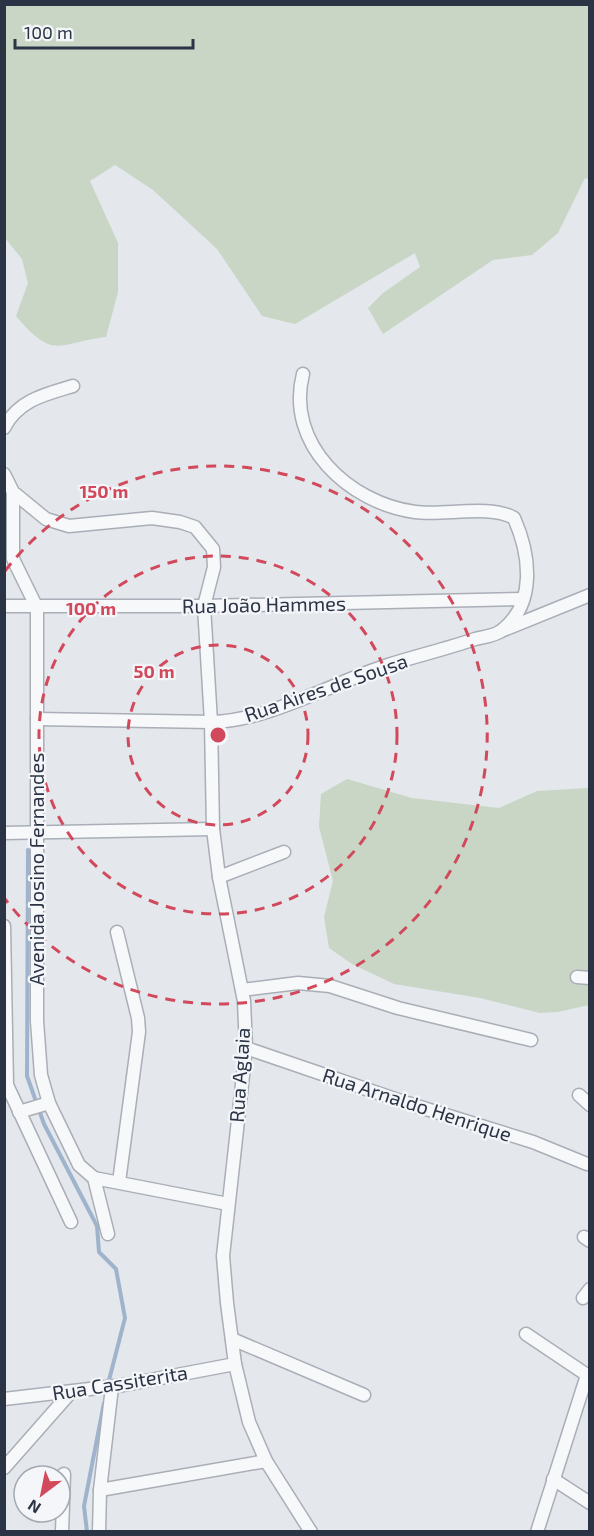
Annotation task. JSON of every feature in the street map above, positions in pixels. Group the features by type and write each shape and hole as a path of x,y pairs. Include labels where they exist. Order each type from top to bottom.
{"street":[{"path":"303,374 299,404 314,450 323,464 351,487 370,498 415,512 497,512 514,518 527,555 528,573 524,599 500,632"},
{"path":"4,428 19,409 32,399 73,386"},
{"path":"4,474 13,492"},
{"name":"Rua Aglaia","path":"13,492 46,519 69,526 152,518 195,527 213,549 214,567 204,606 211,722 213,829 219,877 242,990 246,1048 223,1256 235,1364 249,1422 266,1461 311,1532"},
{"name":"Avenida Josino Fernandes","path":"13,492 13,559 37,608 37,1021 42,1106 80,1165 94,1178 108,1234"},
{"name":"Rua Aires de Sousa","path":"37,719 225,722 257,713 387,665 500,632 590,595"},
{"name":"Rua João Hammes","path":"4,606 37,608 204,606 524,599"},
{"path":"4,833 37,835 213,829"},
{"path":"219,877 284,852"},
{"name":"Avenida Josino Fernandes","path":"4,926 6,1085 71,1221"},
{"path":"117,932 138,1018 139,1032 119,1182"},
{"path":"242,990 298,983 330,986 398,1008 531,1040"},
{"name":"Rua Arnaldo Henrique","path":"246,1048 408,1103 533,1142 587,1164"},
{"path":"579,1095 590,1105"},
{"path":"19,1112 42,1106"},
{"path":"94,1178 228,1204"},
{"path":"526,1334 588,1376 537,1532"},
{"path":"232,1339 364,1395"},
{"name":"Rua Cassiterita","path":"4,1398 108,1387 235,1364"},
{"path":"99,1532 108,1387"},
{"path":"4,1468 71,1392"},
{"path":"100,1490 266,1461"},
{"path":"553,1479 590,1503"}],"green space":[{"path":"4,5 589,5 589,179 585,178 558,233 532,255 493,260 383,334 368,308 383,293 420,267 415,253 295,324 262,316 217,249 153,190 115,165 90,181 118,243 118,292 106,337 66,345 48,344 39,339 16,316 28,283 22,259 5,238"},
{"path":"347,779 412,798 499,808 537,791 589,788 589,1005 558,1012 540,1013 480,998 394,984 352,964 329,948 324,917 333,881 319,827 321,794"}],"waterway":[{"path":"28,850 27,1076 44,1124 97,1226 99,1252 116,1269 125,1318 108,1384"},
{"path":"87,1532 84,1506 104,1403"}]}
